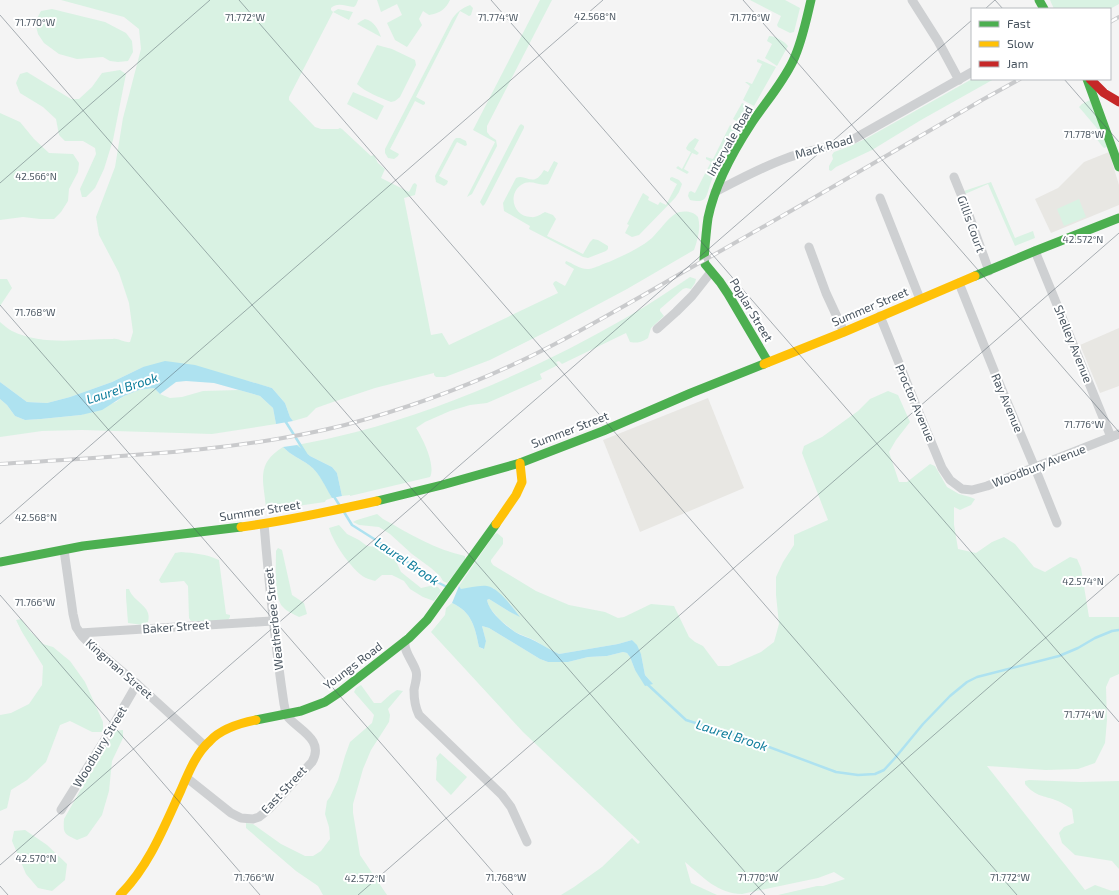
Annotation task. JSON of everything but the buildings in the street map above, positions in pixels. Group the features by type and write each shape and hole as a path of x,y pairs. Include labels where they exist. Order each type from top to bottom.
{"main road":[{"name":"Intervale Road","path":"711,272 705,263 704,254 708,216 715,192 745,134 783,81 794,60 811,0"},
{"path":"1087,80 1119,167"},
{"path":"1091,80 1108,95 1119,102"},
{"name":"Summer Street","path":"0,562 83,546 264,524 325,513 442,486 520,463 603,431 844,332 1035,251 1119,218"},
{"name":"Poplar Street","path":"711,272 722,284 768,362"},
{"name":"Youngs Road","path":"120,895 135,879 149,856 193,764 205,746 218,734 231,727 251,721 286,715 309,708 332,697 406,641 427,620 508,507 522,482 520,463"}],"street":[{"path":"912,0 938,41 959,80"},
{"name":"Mack Road","path":"715,192 788,157 842,144 852,140 971,73"},
{"name":"Gillis Court","path":"954,177 989,271"},
{"path":"880,198 920,299"},
{"path":"809,247 826,293 844,332"},
{"name":"Shelley Avenue","path":"1035,251 1115,436"},
{"path":"657,329 692,296 711,272"},
{"name":"Ray Avenue","path":"959,283 1056,523"},
{"name":"Proctor Avenue","path":"880,316 942,468 950,480 958,486"},
{"name":"Woodbury Avenue","path":"958,486 962,489 972,490 987,486 1115,436"},
{"name":"Weatherbee Street","path":"264,524 277,657 286,715"},
{"name":"Kingman Street","path":"64,550 76,627 85,640 137,684 205,746"},
{"name":"Baker Street","path":"80,633 273,620"},
{"path":"406,641 405,647 417,675 414,689"},
{"path":"397,647 409,669 419,715 502,794 511,807 527,842"},
{"name":"Woodbury Street","path":"62,810 137,684"},
{"name":"East Street","path":"187,778 236,816 250,819 262,815 312,762 314,758 315,749 312,739 286,715"}],"shaded area":[{"path":"1109,152 1119,185 1119,205 1051,233 1035,199 1058,188 1084,162"},
{"path":"1119,328 1119,386 1100,393 1080,345"},
{"path":"708,398 744,488 640,532 603,440"}],"green space":[{"path":"61,0 358,0 354,7 336,5 331,8 333,12 289,97 289,100 315,127 321,129 340,128 371,156 374,155 378,163 385,169 381,178 409,192 413,184 415,183 417,185 415,195 404,198 431,335 442,333 449,345 558,293 553,284 554,282 556,281 565,286 574,269 565,263 566,261 586,269 594,268 609,262 631,252 647,242 669,218 675,214 690,212 698,217 699,234 694,250 627,289 490,360 445,377 436,377 434,373 375,388 316,408 307,417 293,421 285,403 272,388 248,381 143,367 112,382 70,397 47,403 27,402 0,382 0,322 10,330 24,336 36,339 62,341 115,339 130,342 133,332 129,303 119,273 99,235 96,217 115,167 123,118 141,49 139,29 124,17"},
{"path":"377,0 450,0 444,9 436,13 429,15 423,11 419,19 422,25 407,47 395,40 387,23 402,15 397,4 381,12"},
{"path":"540,0 552,0 487,126 487,132 496,140 497,146 472,194 467,197 495,142 473,130"},
{"path":"750,0 785,0 800,8 794,32 790,33 778,27 777,25 781,16"},
{"path":"1050,0 1119,0 1119,4 1111,8 1054,8"},
{"path":"470,5 473,8 471,15 469,16 460,11 416,97 425,102 425,104 423,105 415,101 390,149 399,154 398,156 394,159 388,158 385,153 385,149 452,19 460,10"},
{"path":"52,9 105,22 126,33 132,41 133,52 128,61 110,61 103,57 77,59 59,54 44,43 38,34 35,22 41,11"},
{"path":"338,9 353,12 349,20 333,12"},
{"path":"365,19 373,23 381,37 357,24"},
{"path":"769,36 779,39 788,46 777,66 765,58 772,44 767,41"},
{"path":"377,45 392,49 415,60 416,65 400,97 395,101 391,102 365,90 357,84"},
{"path":"758,59 776,67 754,106 743,100 750,86 745,82 752,84 762,64 757,62"},
{"path":"120,70 126,74 113,140 104,169 95,188 86,197 82,197 80,189 96,154 95,148 83,141 65,141 59,135 56,119 43,107 20,93 16,83 20,74 27,72 71,99 79,99 92,87 102,73"},
{"path":"971,80 992,80 921,120 872,150 836,167 831,171 829,170 834,152 867,138"},
{"path":"353,92 384,106 377,120 347,104"},
{"path":"1090,100 1107,147 1104,148 1096,138 1101,133 1079,107"},
{"path":"742,103 752,108 711,180 707,195 700,201 690,200 688,196 689,192 691,191 695,193 711,162 706,159 706,157 713,159 730,125 737,128 740,123 733,119"},
{"path":"0,113 20,122 34,139 49,153 73,154 79,163 78,172 69,189 68,201 61,212 54,219 23,217 0,220"},
{"path":"521,124 524,128 483,206 480,202"},
{"path":"456,138 466,141 467,145 465,146 457,142 439,176 448,181 444,186 436,182 435,176"},
{"path":"695,138 699,140 694,149 699,153 697,155 692,153 684,169 689,172 687,174 676,168 678,166 682,169 691,152 686,148"},
{"path":"554,161 558,163 548,184 545,185 528,182 521,185 514,194 514,205 520,213 525,216 533,217 545,212 553,215 556,219 547,236 583,254 593,239 598,240 608,246 606,251 588,258 583,257 529,229 530,226 504,211 503,203 516,178 523,177 533,180 536,179 544,170 548,172"},
{"path":"672,177 679,180 682,184 675,198 639,235 632,237 625,233 629,225 627,224 643,193 649,197 648,200 658,205 660,202 666,205 677,184 670,180"},
{"path":"991,182 1015,238 1033,231 1035,238 1015,246 988,184 965,194 964,191"},
{"path":"1079,199 1086,217 1064,226 1057,209"},
{"path":"690,277 696,279 691,289 683,289 660,309 664,316 651,328 648,338 645,340 630,342 626,333 562,364 559,361 556,362 558,365 540,374 542,379 487,403 470,405 450,411 425,422 416,428 425,445 430,459 430,477 350,496 342,496 337,473 332,467 310,456 297,445 349,434 392,422 496,383 530,368 597,334 652,302"},
{"path":"0,279 7,279 12,288 0,306"},
{"path":"154,388 160,394 170,398 182,397 203,391 239,390 260,396 273,408 276,424 212,434 82,430 42,431 0,437 0,399 7,405 15,416 25,420 41,419 81,415 116,402 124,396 139,390"},
{"path":"888,391 898,395 910,422 889,452 899,482 907,482 930,464 935,466 947,487 959,494 975,499 971,505 960,510 954,507 954,525 958,549 976,553 992,542 1004,537 1015,544 1034,567 1045,572 1070,557 1077,559 1081,568 1089,617 1119,617 1119,674 1110,678 1106,687 1107,720 1105,743 1095,763 1078,769 1046,770 987,766 1085,890 1095,885 1112,891 1119,890 1119,895 778,895 823,886 845,879 834,872 818,878 742,894 733,893 718,888 685,862 691,883 717,895 561,895 602,867 632,838 638,844 640,842 523,732 431,632 445,615 446,608 452,603 464,611 472,621 479,647 483,649 486,641 482,626 489,628 540,659 548,662 568,662 588,657 607,656 623,652 627,653 630,657 635,670 652,683 645,675 641,654 632,640 618,644 559,654 534,640 515,632 499,619 489,607 487,600 489,599 519,616 510,604 493,588 461,589 459,586 494,535 497,533 503,538 503,544 491,560 493,565 536,591 569,605 605,612 618,618 624,617 651,604 674,606 689,637 703,646 718,666 729,666 761,652 774,642 779,624 776,577 783,562 794,545 794,535 828,520 802,453 804,446 822,437 858,411 870,399"},
{"path":"283,447 289,453 313,468 332,498 326,500 325,502 269,510 266,508 263,474 268,460 274,453"},
{"path":"377,514 383,519 422,540 465,556 465,560 447,583 443,581 431,568 412,554 390,534 379,527 359,525 353,522"},
{"path":"339,525 347,534 367,546 376,547 388,552 395,559 401,572 421,588 430,586 438,587 441,591 434,601 423,597 410,589 404,581 392,575 382,575 375,581 366,578 361,574 349,563 331,534 329,528"},
{"path":"278,548 282,550 292,595 304,603 307,614 299,617 285,609 280,603 278,597 276,551"},
{"path":"181,552 205,555 219,560 226,614 230,615 226,622 191,621 189,618 188,586 184,581 161,583 159,580 175,553"},
{"path":"126,589 129,589 134,597 148,612 148,622 143,625 128,623"},
{"path":"21,619 43,644 53,647 70,661 85,682 103,722 103,732 92,732 70,721 60,725 46,762 27,780 11,790 7,808 0,811 0,715 11,713 29,704 42,685 43,666 16,620"},
{"path":"361,685 374,703 381,703 397,690 403,691 388,709 390,715 389,722 371,750 363,769 353,804 353,813 360,855 387,895 323,895 318,886 296,871 246,828 246,823 253,824 281,844 305,856 313,856 321,851 330,839 329,827 325,814 327,801 338,780 350,742 372,723 374,715 354,692 356,688"},
{"path":"123,730 123,738 112,761 109,791 102,815 87,836 77,840 65,833 64,819 114,731"},
{"path":"440,753 467,777 451,795 436,780 436,758"},
{"path":"1025,781 1080,782 1119,781 1119,869 1112,861 1075,855 1062,843 1059,833 1064,827 1074,823 1072,809 1060,802 1033,791 1025,784"},
{"path":"25,830 47,845 67,864 65,880 52,891 38,888 26,874 12,841 14,831"}],"water":[{"path":"165,361 195,365 272,388 285,403 293,421 276,424 273,408 260,396 214,383 186,381 176,382 160,394 154,388 139,390 124,396 102,410 81,415 41,419 25,420 15,416 7,405 0,399 0,382 27,402 47,403 70,397 112,382 143,367"},
{"path":"297,445 310,456 332,467 337,473 342,496 332,498 313,468 289,453 283,447"},
{"path":"459,586 461,589 487,586 496,590 520,617 489,599 487,600 488,605 498,618 517,633 559,654 618,644 632,640 637,645 641,654 645,675 653,684 645,686 635,670 630,657 627,653 623,652 607,656 588,657 568,662 548,662 540,659 489,628 482,626 486,641 484,649 479,647 472,621 464,611 452,603"}],"waterway":[{"name":"Laurel Brook","path":"284,419 306,454"},
{"name":"Laurel Brook","path":"333,495 340,506"},
{"name":"Laurel Brook","path":"344,512 352,525 390,549 429,578 447,587"},
{"name":"Laurel Brook","path":"646,683 686,720 753,741 836,772 858,775 875,774 884,770 923,724 950,696 967,682 977,677 1059,656 1078,648 1095,638 1112,631 1119,630"}],"railway":[{"path":"1111,21 1119,17"},
{"path":"0,464 130,456 217,448 260,442 372,418 452,390 530,357 588,326 797,208 1018,80"}],"traffic: fast":[{"path":"768,362 728,294 705,264 707,223 715,193 737,146 779,86 793,61 801,39 811,0"},
{"path":"1039,0 1043,8"},
{"path":"1087,80 1119,167"},
{"path":"975,276 1119,218"},
{"path":"377,501 442,485 520,463 603,431 691,393 764,364"},
{"path":"256,720 301,711 325,702 409,638 427,620 496,524"},
{"path":"0,562 83,546 241,527"}],"traffic: slow":[{"path":"764,364 844,332 975,276"},
{"path":"496,524 516,495 522,482 520,463"},
{"path":"241,527 292,519 377,501"},
{"path":"120,895 148,859 201,751 210,741 225,730 256,720"}],"traffic: jam":[{"path":"1091,80 1104,93 1119,102"}]}
